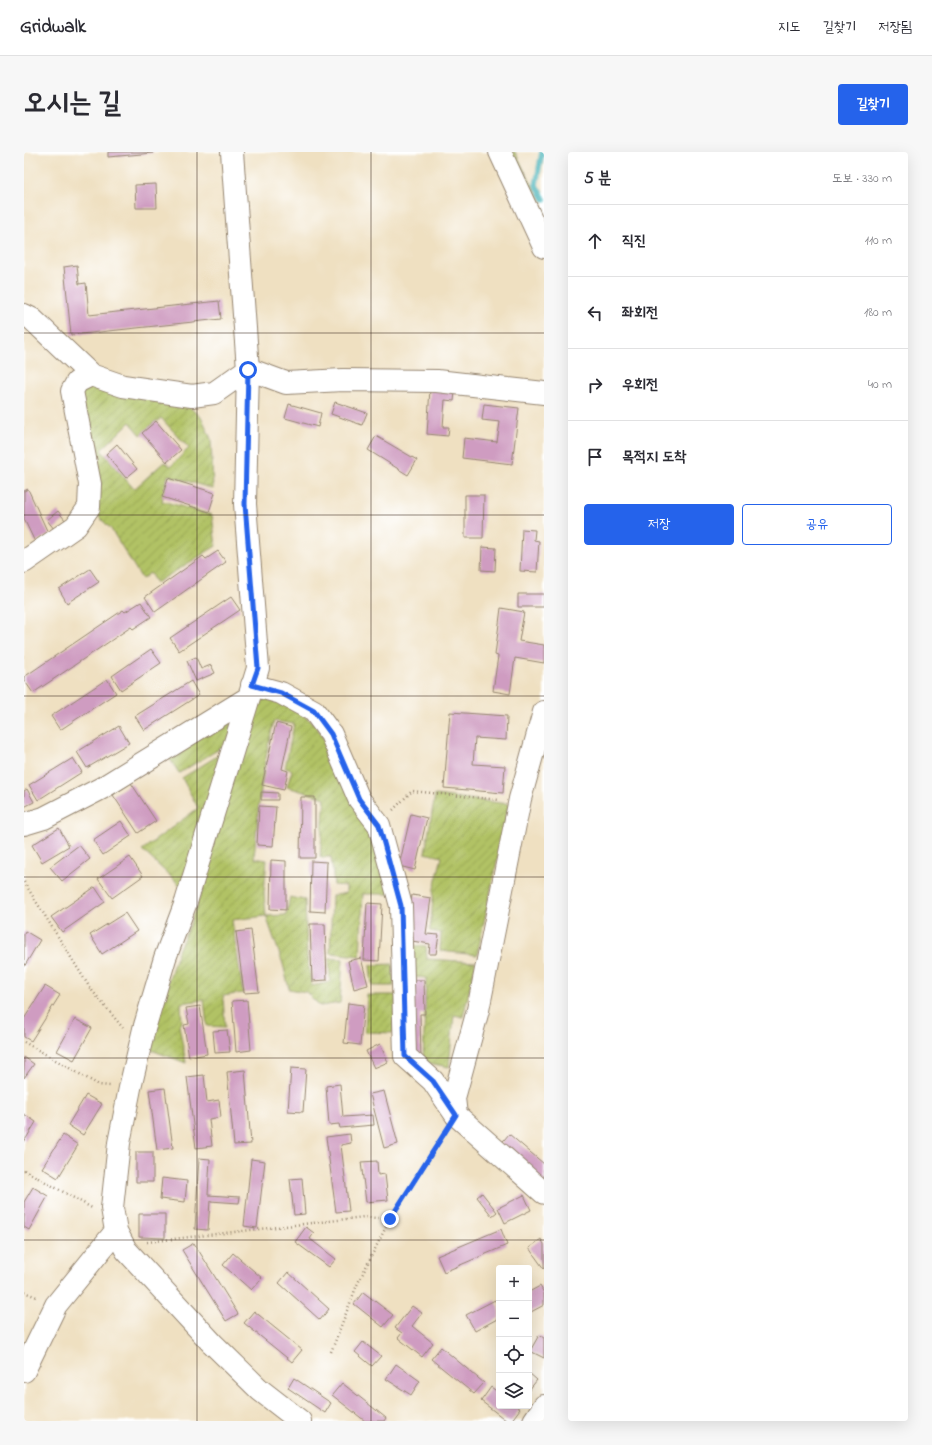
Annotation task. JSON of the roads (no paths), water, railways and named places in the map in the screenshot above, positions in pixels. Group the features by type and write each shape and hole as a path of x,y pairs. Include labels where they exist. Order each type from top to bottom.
{"street":[{"path":"232,152 248,370 245,504 258,668 186,902 165,958 139,1048 119,1144 112,1208 119,1233 212,1343 260,1390 300,1421"},
{"path":"500,152 544,247"},
{"path":"24,315 32,319 91,375 123,386 192,396 214,393 248,370"},
{"path":"248,370 286,383 343,380 437,381 544,393"},
{"path":"24,562 76,526 89,507 90,484 72,391 77,382 91,375"},
{"path":"24,824 44,818 102,788 250,692 281,693 314,711 331,734 359,799 379,825 401,906 405,1056 433,1081 456,1115 544,1193"},
{"path":"456,1115 454,1098 478,1010 520,799 544,712"},
{"path":"24,1371 56,1305 119,1233"},
{"path":"534,1421 544,1406"}],"waterway":[{"path":"542,152 536,185 544,199"}]}
